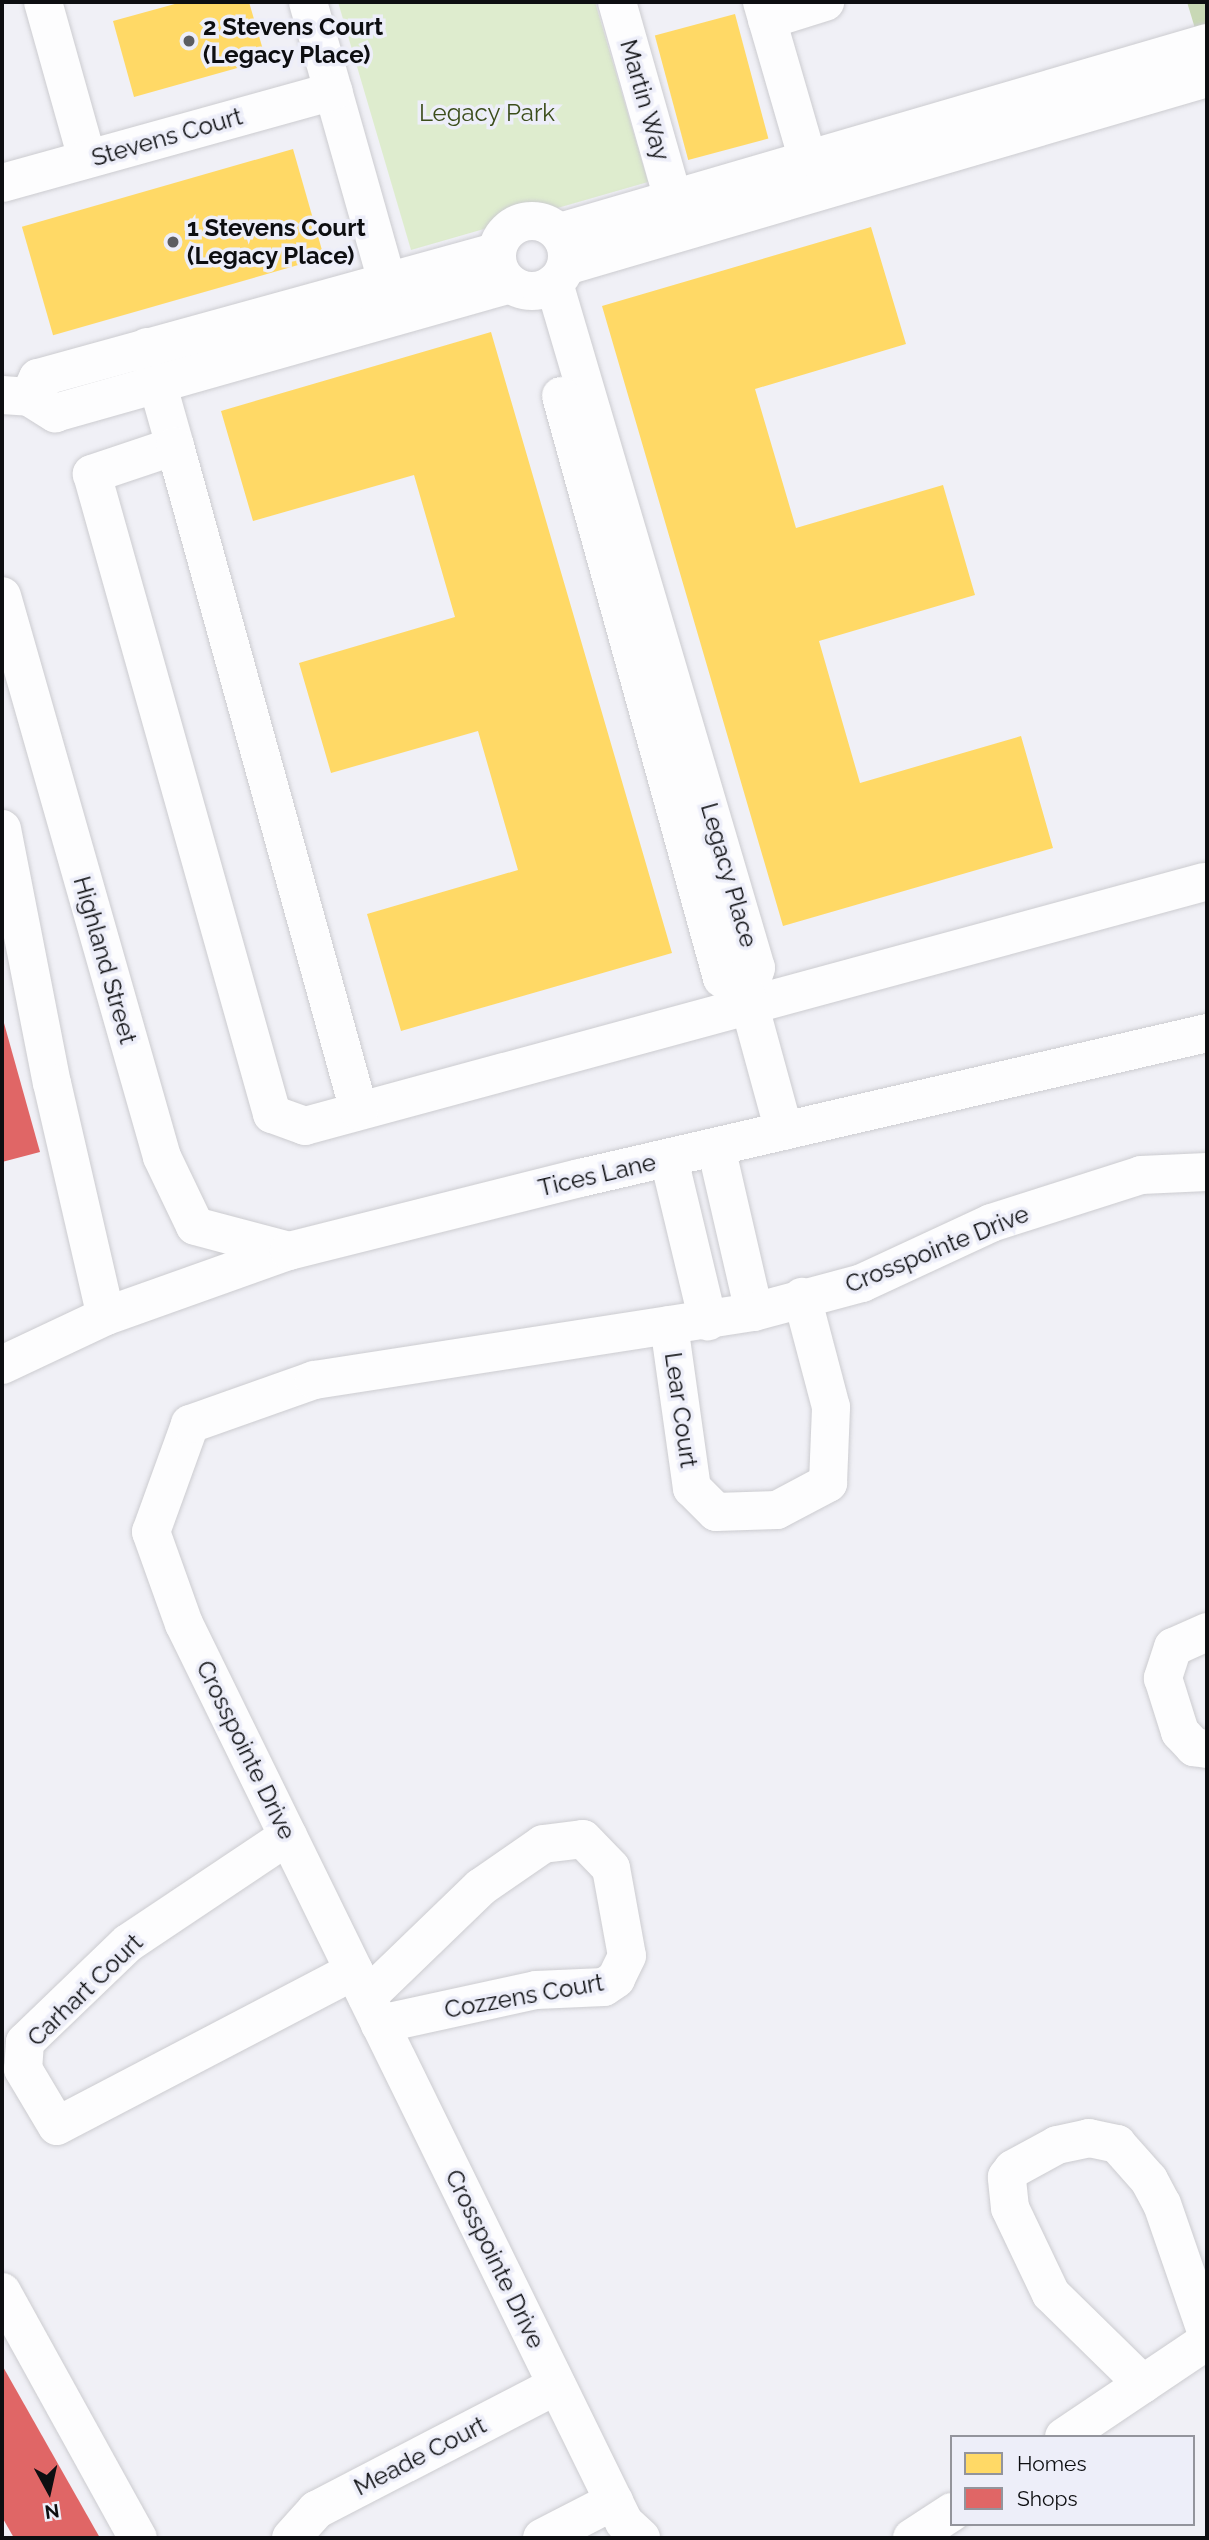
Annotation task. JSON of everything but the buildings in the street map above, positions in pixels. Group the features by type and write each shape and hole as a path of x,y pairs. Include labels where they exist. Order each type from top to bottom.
{"street":[{"path":"43,2 87,159"},
{"path":"307,2 387,282"},
{"name":"Martin Way","path":"617,2 673,199"},
{"path":"808,160 765,11 825,2"},
{"path":"1207,43 859,162 536,268 158,383 55,413 15,396 38,378 387,282 536,268 673,199 808,160 859,162 1207,78"},
{"name":"Stevens Court","path":"2,183 333,91"},
{"name":"Legacy Place","path":"536,268 722,978 748,1000"},
{"path":"147,347 359,1111"},
{"path":"175,446 92,474 272,1114 305,1126 748,1000 1204,882"},
{"name":"Highland Street","path":"2,596 162,1157 195,1226 289,1251"},
{"path":"2,829 52,1083 106,1316"},
{"path":"748,1000 784,1131"},
{"name":"Tices Lane","path":"2,1365 106,1316 289,1251 716,1147 1207,1034"},
{"path":"716,1147 754,1312"},
{"path":"668,1159 708,1321"},
{"name":"Crosspointe Drive","path":"640,2538 624,2522 184,1624 151,1532 190,1424 314,1380 754,1312 862,1283 991,1223 1141,1175 1207,1172"},
{"name":"Lear Court","path":"669,1325 692,1488 716,1512 777,1510 828,1483 831,1407 802,1297"},
{"path":"1207,1632 1173,1647 1163,1678 1180,1732 1194,1747 1207,1749"},
{"name":"Carhart Court","path":"288,1836 128,1943 25,2042 23,2069 57,2126 367,1997"},
{"name":"Cozzens Court","path":"583,1839 611,1868 627,1956 616,1979 604,1987 367,1997 481,1887 543,1844 583,1839"},
{"path":"1143,2384 1051,2294 1010,2208 1007,2177 1013,2169 1057,2145 1088,2138 1117,2144 1149,2180 1162,2204 1207,2334"},
{"path":"2,2292 138,2538"},
{"path":"1067,2435 1207,2341"},
{"name":"Meade Court","path":"291,2538 316,2510 557,2385"},
{"path":"542,2538 614,2501"},
{"path":"912,2538 950,2513"}],"green space":[{"name":"Legacy Park","path":"338,2 595,2 648,182 411,250"},
{"path":"1187,2 1207,2 1207,68"}],"place":[{"name":"2 Stevens Court (Legacy Place)","path":"189,41"},
{"name":"1 Stevens Court (Legacy Place)","path":"173,242"}]}
